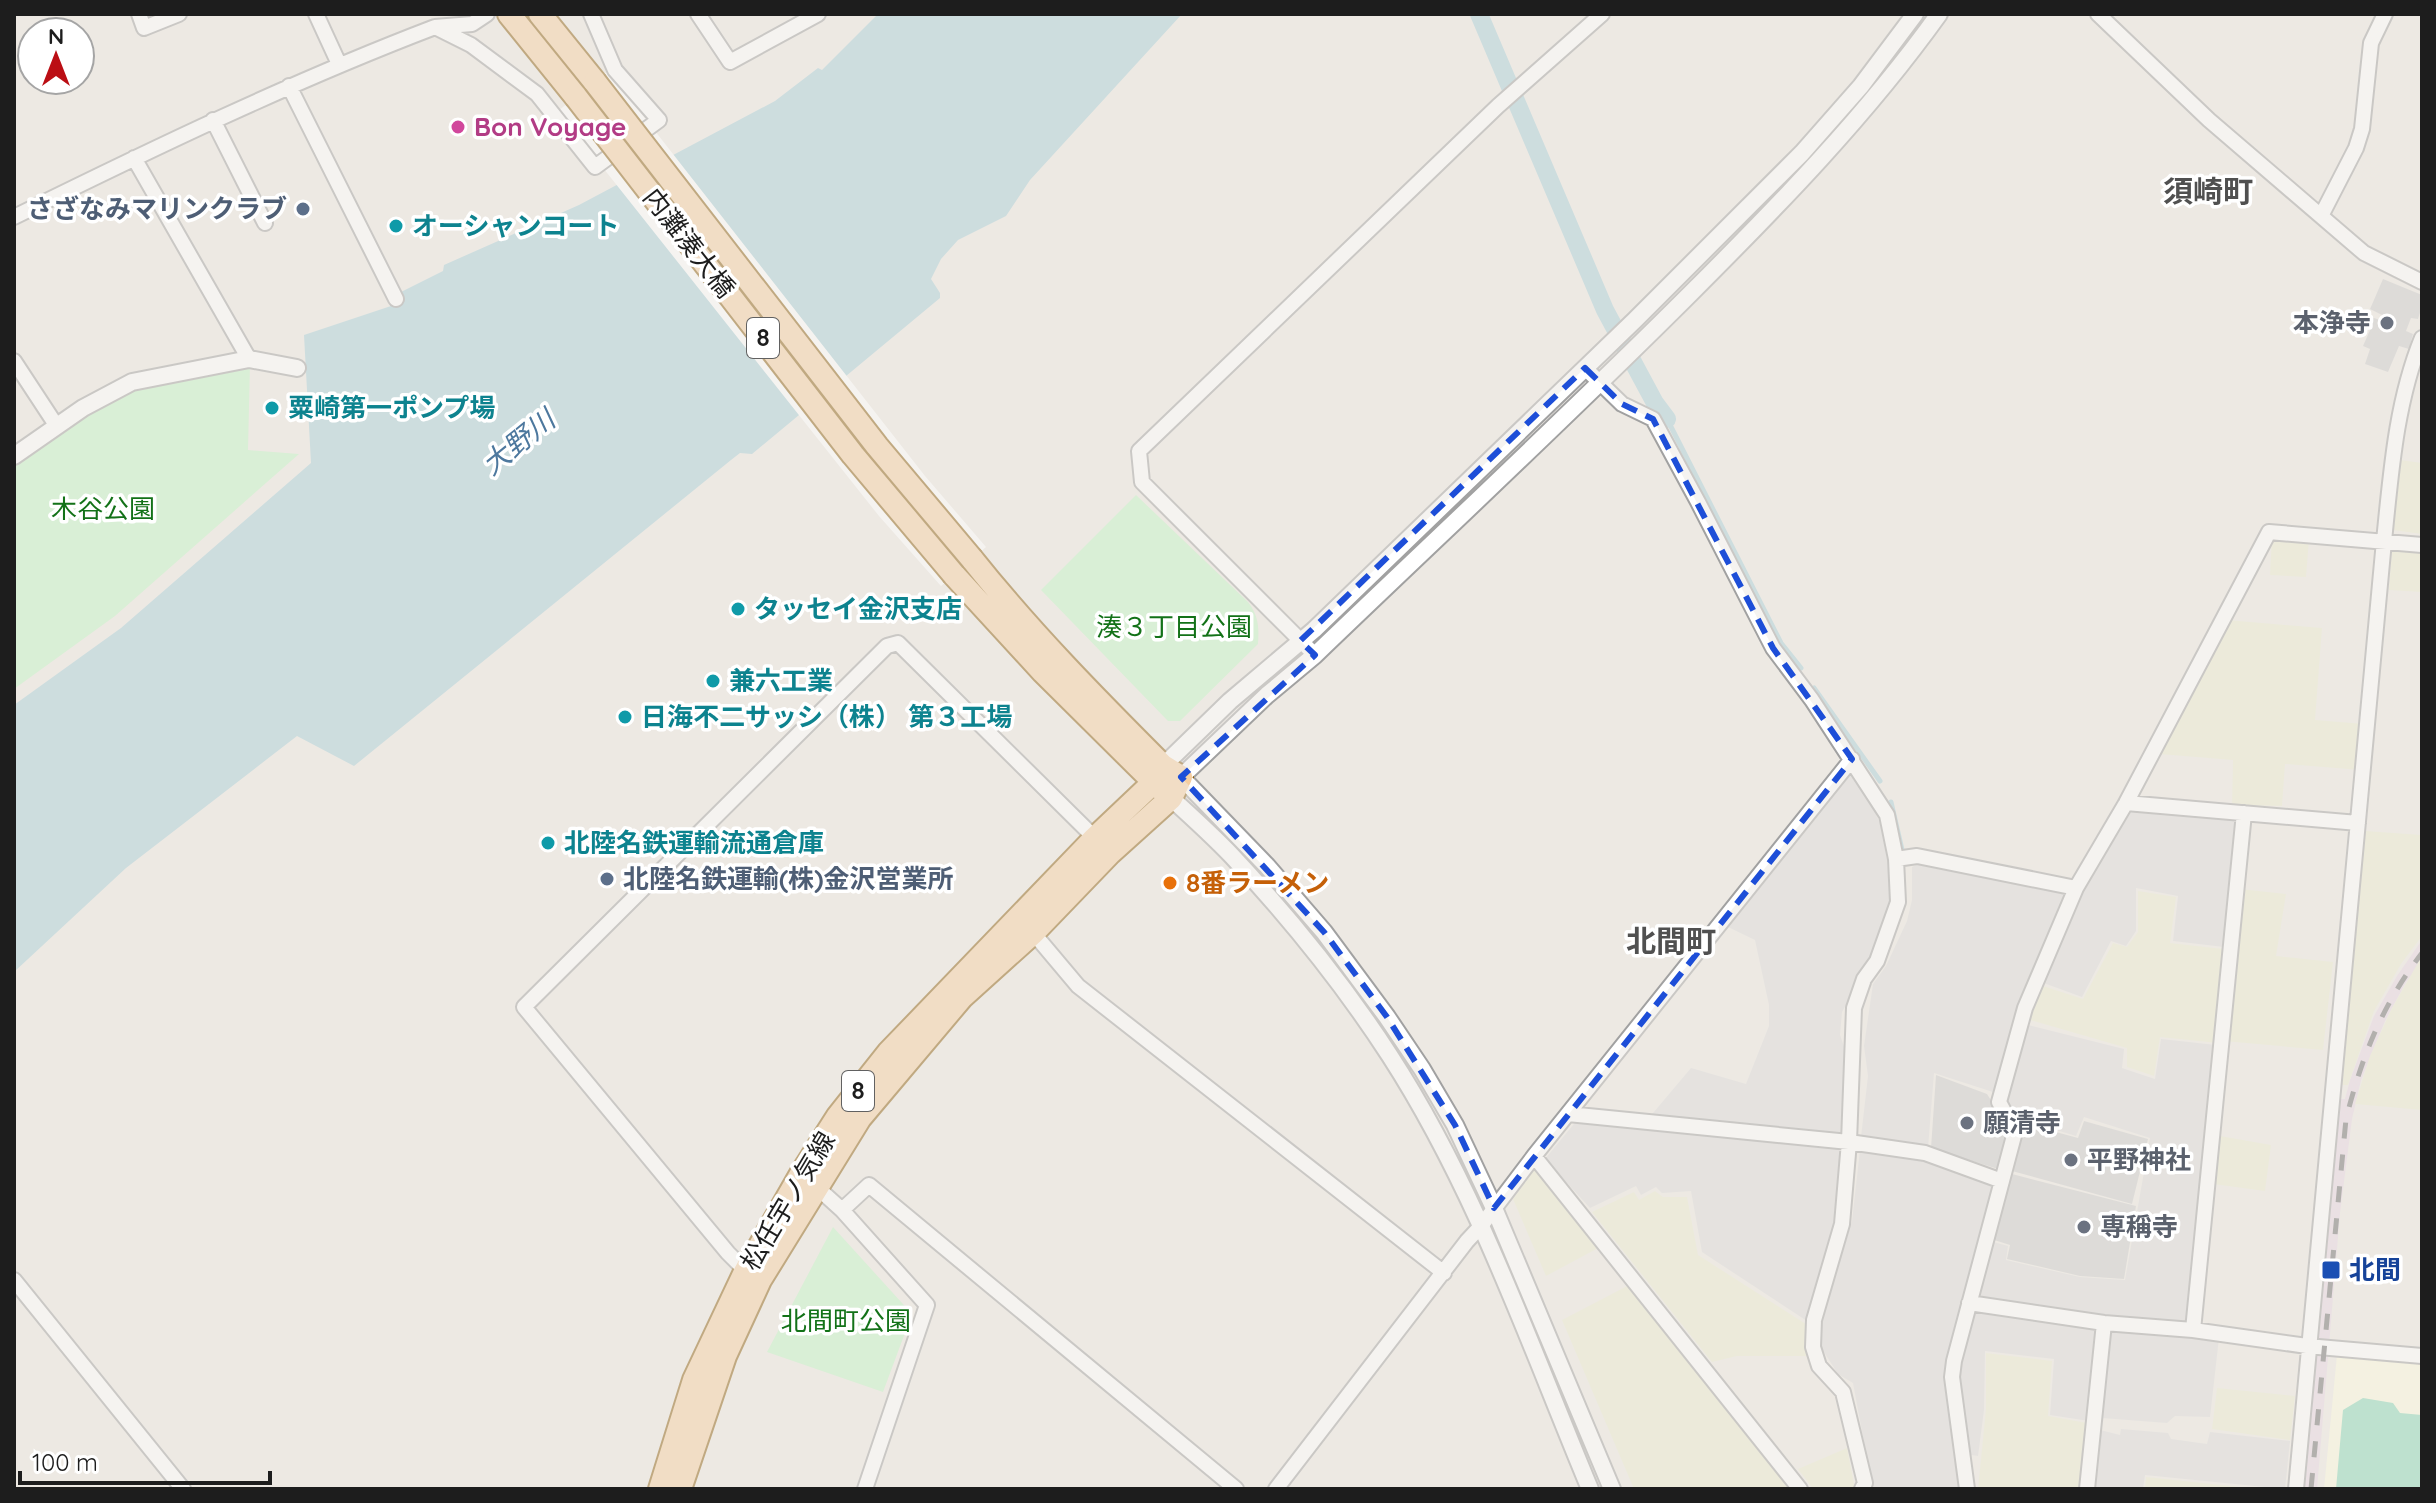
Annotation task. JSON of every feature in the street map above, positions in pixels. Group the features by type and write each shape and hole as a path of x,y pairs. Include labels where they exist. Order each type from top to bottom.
{"main road":[{"name":"内灘湊大橋","path":"509,14 853,455 954,575 987,613 1167,781"},
{"name":"内灘湊大橋","path":"540,14 877,446 1002,597 1167,781"},
{"name":"松任宇ノ気線","path":"660,1489 694,1380 809,1181 838,1116 888,1053 947,990 1027,925 1167,781"},
{"name":"松任宇ノ気線","path":"680,1489 753,1276"}],"street":[{"path":"139,14 144,28 179,14"},
{"path":"316,14 339,64"},
{"path":"14,217 213,120 339,64 435,27 472,24 487,14"},
{"path":"435,27 471,45 537,94 595,167 659,120 615,70 591,14"},
{"path":"698,14 730,62 818,14"},
{"path":"1315,655 1142,482 1139,451 1498,106 1602,14"},
{"path":"1167,781 1230,701 1300,641 1585,368 1802,153 1861,86 1915,14"},
{"path":"1167,781 1315,655 1641,343 1821,160 1939,14"},
{"path":"2098,14 2209,120 2364,253 2422,282"},
{"path":"2321,216 2356,148 2362,129 2371,43 2385,14"},
{"path":"471,45 472,24"},
{"path":"289,86 396,299"},
{"path":"213,120 265,223"},
{"path":"134,158 249,359"},
{"path":"2296,1489 2307,1346 2395,435 2413,359 2422,338"},
{"path":"14,456 83,408 132,382 249,359 297,368"},
{"path":"14,361 56,425"},
{"path":"1585,368 1622,404 1653,419 1773,648 1801,684 1887,815 1896,859 1898,902 1877,961 1864,979 1854,1008 1849,1142 1842,1224 1814,1320 1813,1347 1819,1366 1843,1392 1865,1483 1862,1489"},
{"path":"1967,1489 1952,1377 2015,1132 1999,1102 2025,1008 2076,888 2126,803 2269,532 2422,545"},
{"path":"753,1276 524,1007 887,646 898,643 1103,846"},
{"path":"1276,1489 1534,1156 1852,759"},
{"path":"1167,781 1267,866 1315,921 1422,1069 1455,1125 1494,1208 1612,1489"},
{"path":"1167,781 1283,914 1344,991 1390,1057 1427,1120 1481,1226 1590,1489"},
{"path":"2126,803 2358,823"},
{"path":"2193,1330 2244,813"},
{"path":"1896,859 1917,856 2076,888"},
{"path":"1027,925 1078,986 1444,1273"},
{"path":"1568,1114 1849,1142 1925,1153 2002,1181"},
{"path":"1534,1156 1800,1489"},
{"path":"809,1181 842,1210 927,1305 865,1489"},
{"path":"842,1210 869,1185 1236,1489"},
{"path":"14,1280 183,1489"},
{"path":"1969,1303 2104,1323 2422,1356"},
{"path":"2087,1489 2104,1323"}],"highlighted area":[{"path":"1585,368 1622,404 1653,419 1773,648 1852,759 1494,1208 1455,1125 1387,1017 1324,932 1181,777 1315,655 1300,641"}],"shaded area":[{"name":"本浄寺","path":"2383,279 2422,295 2418,319 2411,318 2406,331 2413,334 2409,349 2399,346 2388,372 2365,364 2370,349 2363,346 2370,330 2363,326 2368,316 2380,320 2382,315 2370,309"},
{"path":"2400,460 2422,463 2422,534 2393,530"},
{"path":"2272,536 2309,539 2306,577 2270,575"},
{"path":"2392,551 2422,553 2422,592 2389,590"},
{"path":"2227,620 2322,628 2315,720 2364,724 2361,770 2285,764 2282,806 2232,805 2233,760 2159,754"},
{"path":"1851,768 1880,823 1891,904 1871,959 1842,1012 1840,1035 1849,1061 1842,1136 1648,1119 1691,1068 1746,1084 1769,1026 1769,1005 1755,940 1726,926"},
{"path":"2129,802 2237,816 2224,947 2173,941 2178,896 2136,888 2136,931 2126,946 2111,941 2082,997 2041,982 2083,890"},
{"path":"2365,831 2422,835 2422,936 2401,964 2374,1011 2348,1085 2340,1085"},
{"path":"1922,862 2070,892 1996,1093 1934,1073 1928,1148 1861,1137 1868,1076 1864,1046 1873,984 1886,966 1907,921 1912,900 1912,867"},
{"path":"2240,889 2286,894 2276,956 2333,962 2323,1050 2224,1041"},
{"path":"2138,891 2176,897 2170,943 2223,949 2218,1043 2160,1037 2154,1076 2127,1067 2127,1048 2030,1020 2040,985 2083,999 2113,943 2127,947 2138,932"},
{"path":"2422,940 2422,963 2406,982 2385,1021 2361,1080 2352,1119 2340,1213 2317,1489 2302,1489 2340,1099 2345,1099 2374,1016"},
{"path":"2422,956 2422,1110 2355,1104 2370,1056 2392,1008"},
{"path":"2028,1025 2124,1049 2122,1068 2155,1079 2161,1039 2216,1045 2189,1319 2179,1325 1977,1297 1990,1241 2008,1246 2006,1260 2080,1277 2125,1280 2150,1138 2084,1117 2076,1136 2023,1120 2019,1128 2002,1102"},
{"path":"1936,1075 1987,1094 2010,1130 1998,1169 1931,1148"},
{"path":"1578,1119 1840,1147 1834,1229 1807,1321 1702,1252 1691,1191 1662,1193 1656,1187 1641,1195 1636,1186 1590,1208 1545,1159"},
{"path":"2084,1121 2148,1139 2132,1204 2012,1171 2023,1123 2078,1138"},
{"path":"2220,1136 2271,1145 2265,1191 2213,1184"},
{"path":"1860,1150 1931,1161 1994,1182 1951,1351 1963,1489 1868,1489 1871,1480 1853,1383 1838,1374 1822,1349 1819,1320 1852,1221"},
{"path":"1537,1166 1602,1246 1546,1276 1513,1199"},
{"path":"2012,1174 2136,1206 2124,1279 2080,1276 2007,1259 2010,1245 1991,1239"},
{"path":"1655,1191 1663,1197 1687,1197 1698,1255 1809,1326 1806,1356 1737,1356 1712,1362 1592,1212 1634,1192 1639,1200"},
{"path":"1631,1284 1797,1489 1634,1489 1562,1320"},
{"path":"1976,1308 2099,1327 2089,1421 2050,1415 2054,1359 1985,1351 1984,1410 1978,1456 1965,1454 1955,1377 1967,1320"},
{"path":"2107,1325 2219,1338 2210,1417 2175,1416 2167,1423 2102,1418"},
{"path":"1986,1353 2052,1361 2048,1416 2087,1423 2082,1489 1978,1489 1986,1409"},
{"path":"2337,1355 2422,1364 2422,1489 2324,1489"},
{"path":"2217,1388 2295,1396 2290,1440 2212,1429"},
{"path":"2121,1429 2168,1433 2171,1439 2207,1444 2210,1432 2290,1441 2285,1489 2145,1475 2143,1489 2095,1489 2100,1430 2120,1435"},
{"path":"1847,1448 1855,1489 1813,1489 1798,1469"},
{"path":"2146,1477 2259,1489 2145,1489"}],"green space":[{"name":"木谷公園","path":"250,365 248,450 299,454 115,616 14,689 14,465 126,387"},
{"name":"湊３丁目公園","path":"1136,495 1248,602 1258,622 1258,644 1180,721 1168,721 1041,590"},
{"name":"北間町公園","path":"833,1227 912,1314 883,1392 767,1352"},
{"path":"2363,1398 2393,1403 2400,1413 2422,1415 2422,1489 2336,1489 2343,1410"}],"water":[{"name":"大野川","path":"878,14 1182,14 1030,180 1006,216 958,240 941,259 931,279 940,298 752,454 740,453 731,460 354,766 297,736 126,868 14,972 14,705 121,628 311,463 304,335 400,303 399,293 443,271 444,265 579,205 775,101 818,68 822,70"}],"pier":[{"path":"608,71 925,476 986,547 941,586 879,516 558,111"}],"waterway":[{"path":"1479,14 1605,310 1655,403 1667,419"},
{"path":"1667,419 1781,643 1801,668"},
{"path":"1814,688 1880,781"},
{"path":"1891,802 1903,854"}],"railway":[{"path":"2311,1489 2346,1119 2375,1032 2396,992 2422,953"}],"place":[{"name":"Bon Voyage","path":"458,127"},
{"name":"さざなみマリンクラブ","path":"303,209"},
{"name":"オーシャンコート","path":"396,226"},
{"name":"本浄寺","path":"2387,323"},
{"name":"粟崎第一ポンプ場","path":"272,408"},
{"name":"タッセイ金沢支店","path":"738,609"},
{"name":"兼六工業","path":"713,681"},
{"name":"日海不二サッシ（株） 第３工場","path":"625,717"},
{"name":"北陸名鉄運輸流通倉庫","path":"548,843"},
{"name":"北陸名鉄運輸(株)金沢営業所","path":"607,879"},
{"name":"8番ラーメン","path":"1170,883"},
{"name":"願清寺","path":"1967,1123"},
{"name":"平野神社","path":"2071,1160"},
{"name":"専稱寺","path":"2084,1227"},
{"name":"北間","path":"2331,1270"}],"district":[{"name":"須崎町","path":"2208,192"},
{"name":"北間町","path":"1671,942"}]}
